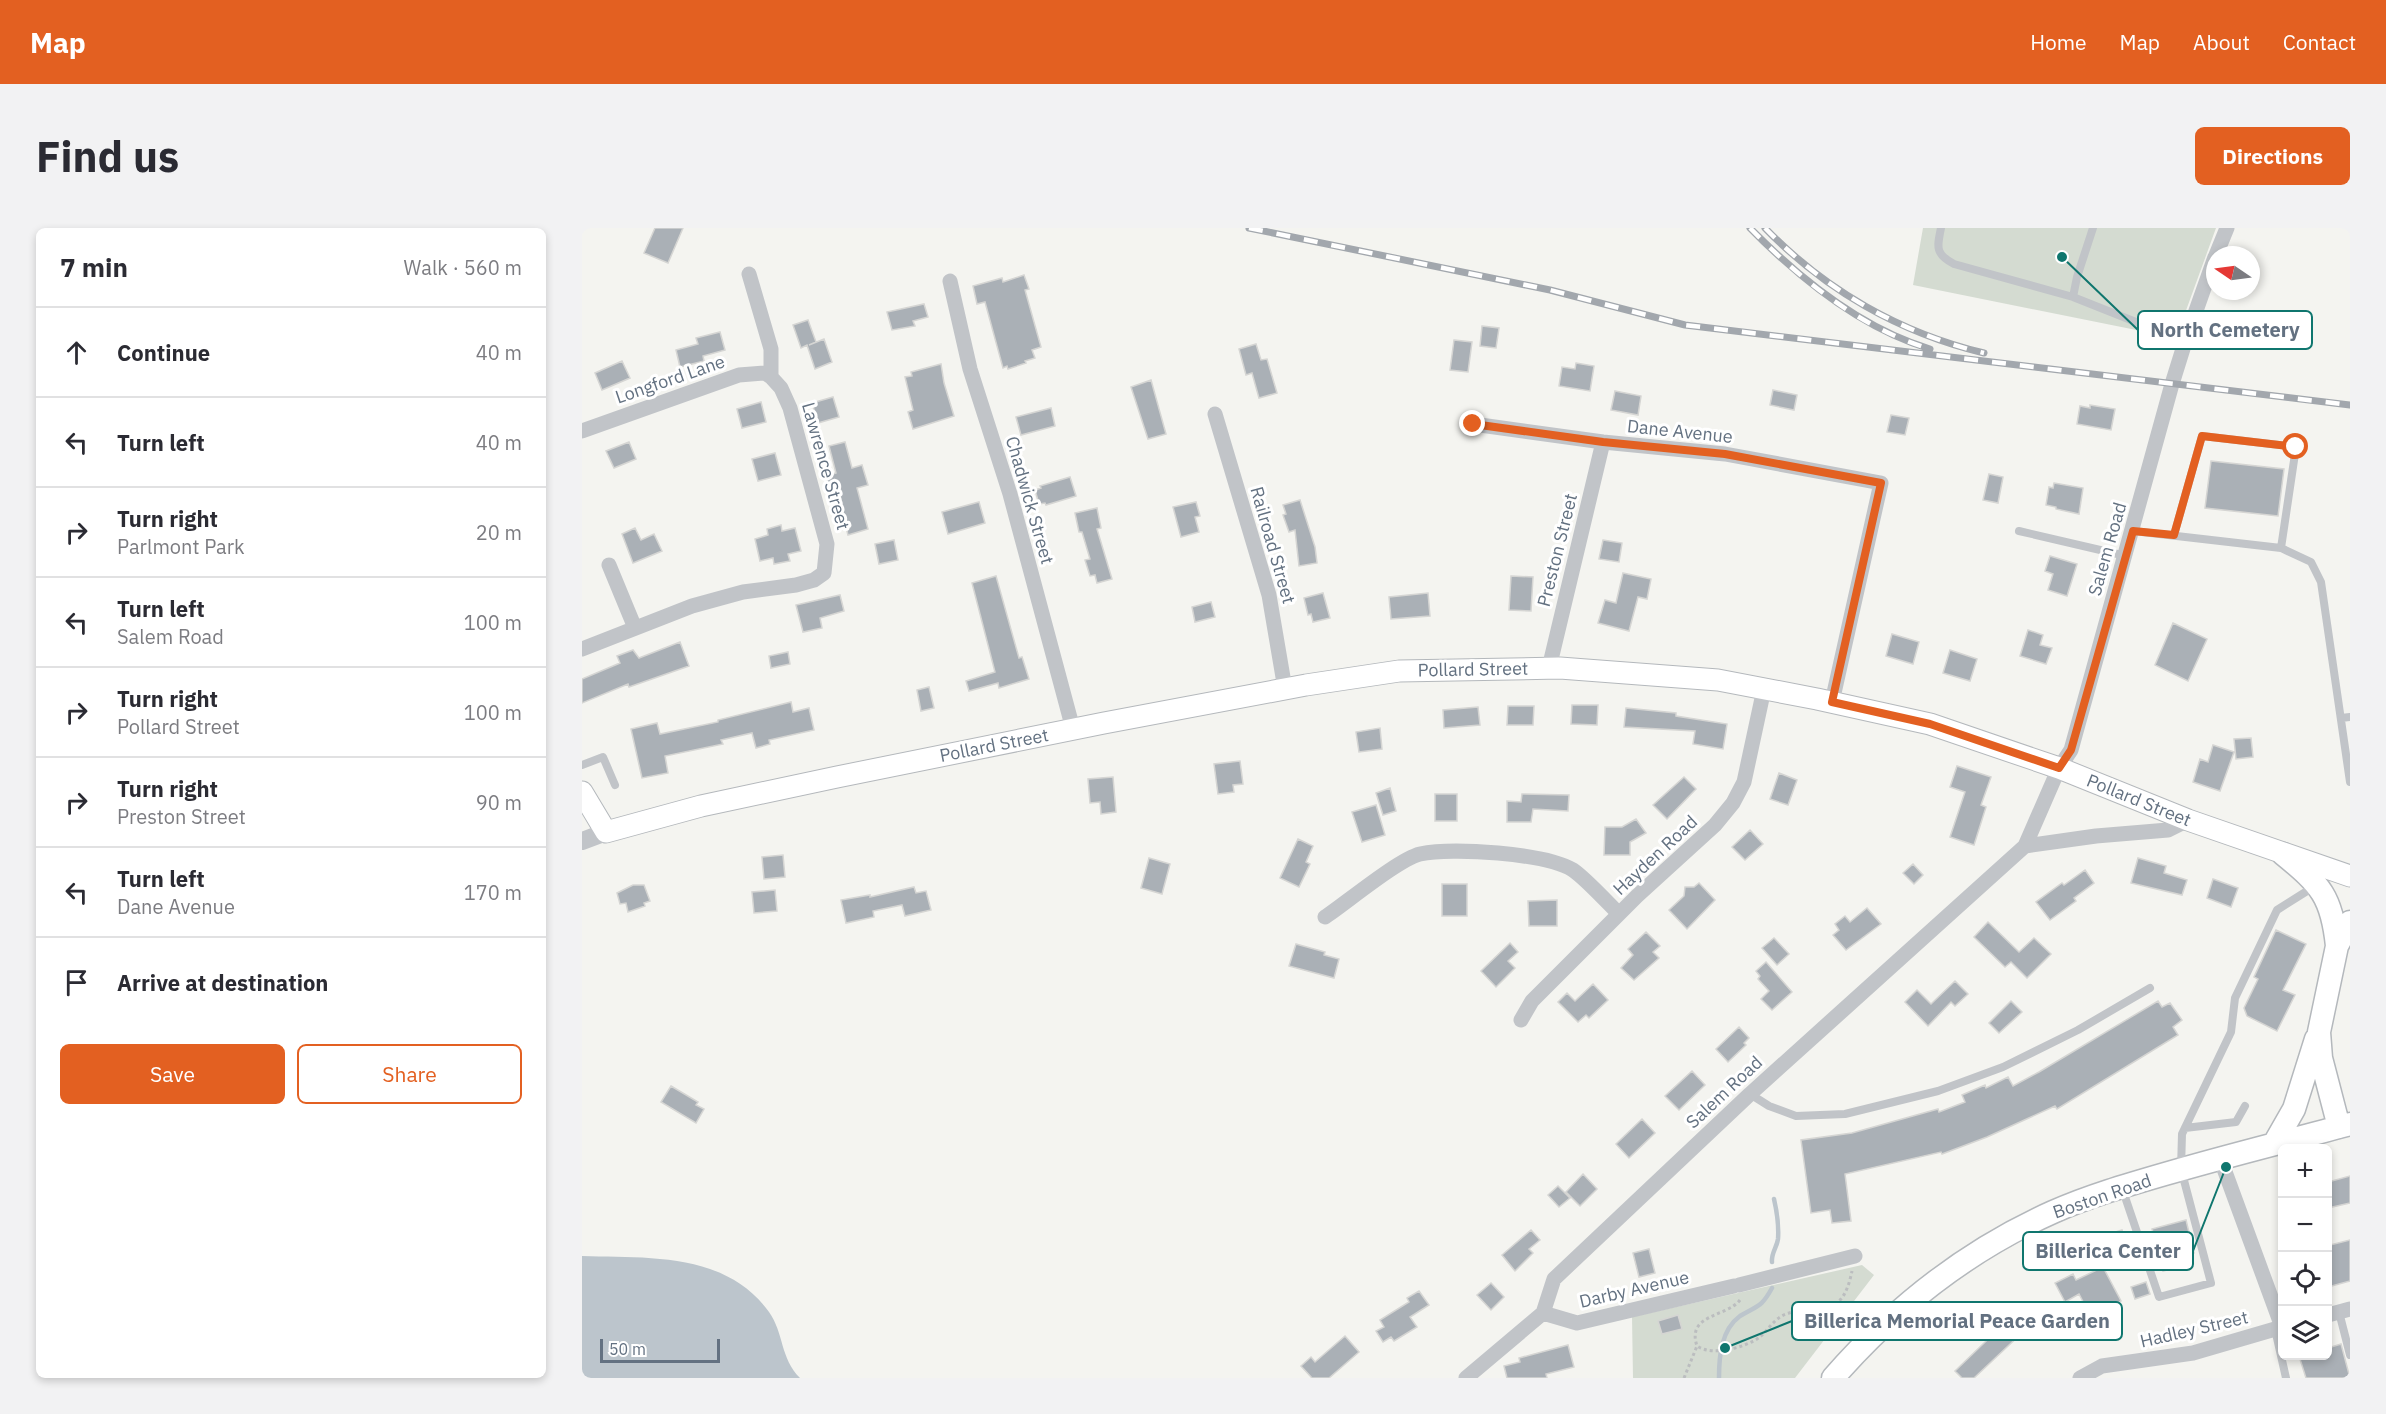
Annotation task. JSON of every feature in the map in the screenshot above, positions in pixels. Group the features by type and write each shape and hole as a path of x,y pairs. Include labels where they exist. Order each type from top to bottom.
{"main road":[{"name":"Pollard Street","path":"606,832 712,804 1073,729 1286,689 1399,671 1549,668 1707,679 1832,702 1930,724 2059,768 2283,855 2350,876"},
{"path":"582,792 606,832"},
{"path":"2274,1144 2294,1109 2319,1032 2337,946 2335,919 2324,893 2283,855"},
{"path":"2337,946 2350,922"},
{"path":"2319,1032 2321,1058 2344,1126"},
{"name":"Boston Road","path":"1833,1378 1864,1343 1913,1299 1948,1272 2055,1211 2121,1187 2181,1169 2344,1126"}],"street":[{"name":"Salem Road","path":"2219,246 2227,228"},
{"path":"749,274 771,349 771,377"},
{"name":"Chadwick Street","path":"950,281 970,369 1010,494 1073,729"},
{"name":"Salem Road","path":"1542,1313 1554,1279 1750,1094 2025,846 2059,768 2071,750 2186,339 2206,282"},
{"name":"Longford Lane","path":"582,431 739,375 765,373 771,377"},
{"name":"Lawrence Street","path":"634,628 692,606 743,592 796,585 814,580 824,573 827,544 809,473 790,408 781,388 771,377"},
{"name":"Railroad Street","path":"1215,414 1269,595 1286,689"},
{"name":"Dane Avenue","path":"1473,424 1603,442 1725,454 1881,483 1832,702"},
{"name":"Preston Street","path":"1549,668 1603,442"},
{"path":"582,649 634,628 609,565"},
{"name":"Hayden Road","path":"1521,1020 1532,1001 1619,914 1715,825 1733,803 1744,782 1764,689"},
{"path":"2025,846 2096,836 2168,830 2188,820"},
{"name":"Pollard Street","path":"582,841 606,832"},
{"path":"1325,917 1419,854 1481,852 1523,855 1573,871 1619,914"},
{"path":"2220,1158 2278,1321"},
{"name":"Darby Avenue","path":"1542,1313 1577,1323 1853,1257"},
{"path":"1466,1378 1542,1313"},
{"name":"Hadley Street","path":"2080,1378 2102,1366 2193,1353 2278,1328"}],"lane":[{"path":"1941,228 1938,252 1942,258 1954,264 2073,297 2156,330 2186,339"},
{"path":"2073,297 2093,228"},
{"path":"2174,535 2202,436 2296,447 2281,548"},
{"path":"2019,531 2126,556"},
{"path":"2133,531 2281,548 2311,562 2321,582 2350,782"},
{"path":"2341,718 2350,717"},
{"path":"582,765 603,757 615,785"},
{"path":"2121,1187 2159,1297 2211,1283 2181,1169 2182,1134 2231,1032 2235,998 2277,910 2318,885"},
{"path":"1750,1094 1769,1106 1796,1116 1845,1114 1938,1091 2003,1067 2078,1030 2150,988"},
{"path":"2185,1128 2236,1122 2246,1106"},
{"path":"2339,1312 2350,1355"},
{"path":"2284,1360 2286,1378"}],"path":[{"path":"1698,1346 1714,1352 1727,1349 1756,1339 1788,1313 1820,1309 1840,1300 1851,1276 1853,1257"},
{"path":"1684,1378 1698,1346 1696,1334 1702,1322 1738,1303 1741,1285"}],"shaded area":[{"path":"1923,228 2216,228 2209,246 2206,246 2206,256 2176,338 1913,285"},
{"path":"582,1256 633,1257 684,1262 708,1268 731,1278 751,1292 769,1312 774,1320 785,1354 800,1378 582,1378"},
{"path":"1862,1265 1874,1275 1795,1378 1633,1378 1632,1317"}],"building":[{"path":"655,228 683,228 668,263 644,253"},
{"path":"1024,275 1029,289 1025,290 1041,347 1032,350 1035,358 1008,369 1007,366 1003,368 985,302 977,304 973,286 1002,278 1003,282"},
{"path":"924,304 928,317 913,321 915,326 892,330 887,312"},
{"path":"808,320 816,342 809,345 824,339 832,362 815,369 807,345 801,348 793,325"},
{"path":"1482,326 1499,328 1496,348 1480,346"},
{"path":"720,332 725,350 703,356 704,361 680,367 676,350 698,344 696,338"},
{"path":"1454,340 1472,342 1468,372 1450,370"},
{"path":"1256,344 1261,360 1267,359 1277,393 1259,398 1252,373 1246,375 1239,349"},
{"path":"622,361 630,378 602,390 595,373"},
{"path":"1576,363 1594,366 1590,391 1559,386 1562,367 1575,369"},
{"path":"941,364 954,416 913,429 908,412 913,410 905,377 912,376 911,372"},
{"path":"1151,380 1166,434 1148,439 1131,387"},
{"path":"1773,390 1797,395 1794,410 1770,405"},
{"path":"1615,391 1641,396 1638,415 1611,410"},
{"path":"833,397 839,417 818,423 812,403"},
{"path":"761,402 766,422 742,428 737,409"},
{"path":"2090,405 2115,409 2111,430 2077,424 2080,406 2090,408"},
{"path":"1051,408 1055,426 1021,435 1016,417"},
{"path":"1891,415 1909,418 1905,435 1887,432"},
{"path":"629,442 636,459 614,468 606,451"},
{"path":"845,442 852,468 862,465 868,485 857,488 868,529 848,535 846,527 841,528 826,476 836,473 829,446"},
{"path":"775,453 781,475 758,481 752,459"},
{"path":"2211,461 2284,469 2278,516 2205,508"},
{"path":"1989,474 2003,477 1998,503 1983,500"},
{"path":"1070,477 1076,496 1046,505 1045,503 1039,504 1035,490 1041,488 1040,486"},
{"path":"2054,483 2083,488 2079,514 2046,505 2049,487 2053,488"},
{"path":"1300,500 1315,547 1317,563 1299,566 1295,530 1289,532 1283,515 1286,514 1283,505"},
{"path":"979,502 985,523 948,534 942,512"},
{"path":"1196,502 1200,516 1195,517 1199,532 1181,537 1173,507"},
{"path":"1097,508 1101,528 1097,529 1112,579 1097,583 1095,575 1090,576 1085,560 1090,559 1082,532 1079,532 1075,513"},
{"path":"781,525 782,531 795,528 801,551 788,554 790,561 774,564 773,558 760,561 755,539 768,535 767,529"},
{"path":"635,528 641,540 654,534 662,551 633,563 622,534"},
{"path":"894,540 898,560 879,564 875,544"},
{"path":"1603,540 1622,543 1619,562 1599,559"},
{"path":"2050,556 2077,564 2067,596 2048,590 2053,574 2045,571"},
{"path":"1623,573 1651,579 1647,599 1638,597 1629,631 1598,623 1605,600 1616,603"},
{"path":"996,576 1019,658 1022,657 1029,679 999,688 998,683 969,691 966,681 995,672 972,583"},
{"path":"1511,576 1533,577 1531,611 1509,610"},
{"path":"1323,593 1330,618 1313,622 1311,614 1308,615 1304,598"},
{"path":"1428,593 1430,616 1391,619 1389,597"},
{"path":"840,595 844,611 820,618 822,628 803,632 796,605"},
{"path":"1211,602 1215,617 1195,622 1192,607"},
{"path":"2173,623 2207,639 2188,681 2155,665"},
{"path":"2028,630 2043,635 2040,645 2052,648 2046,664 2020,656"},
{"path":"1892,634 1919,642 1913,664 1886,656"},
{"path":"680,642 689,666 629,687 628,684 582,703 582,679 620,663 617,656 633,650 639,658"},
{"path":"1950,650 1977,659 1970,681 1943,673"},
{"path":"788,652 790,664 771,668 769,656"},
{"path":"929,687 934,708 921,711 917,690"},
{"path":"791,702 793,712 809,708 814,730 769,740 770,744 756,748 752,733 721,740 723,744 665,756 668,773 642,778 631,729 657,723 660,734 718,722 718,720"},
{"path":"1572,705 1598,705 1597,725 1571,724"},
{"path":"1508,706 1534,706 1533,725 1507,725"},
{"path":"1478,707 1480,725 1444,728 1443,710"},
{"path":"1626,708 1676,713 1676,716 1727,724 1723,749 1693,744 1695,731 1624,727"},
{"path":"1380,728 1382,749 1359,752 1356,732"},
{"path":"2251,738 2253,757 2236,759 2234,739"},
{"path":"2213,745 2234,752 2220,791 2193,782 2200,759 2208,762"},
{"path":"1240,761 1243,784 1233,785 1234,792 1218,794 1214,764"},
{"path":"1957,766 1991,777 1981,805 1986,807 1974,845 1950,837 1965,792 1950,787"},
{"path":"1779,773 1797,780 1788,805 1770,799"},
{"path":"1113,777 1116,812 1101,814 1100,802 1090,803 1088,779"},
{"path":"1684,777 1696,789 1667,819 1653,805"},
{"path":"1390,788 1396,811 1383,815 1376,793"},
{"path":"1435,794 1457,794 1457,821 1435,821"},
{"path":"1522,794 1569,795 1568,811 1533,809 1531,822 1507,822 1507,801 1521,802"},
{"path":"1376,805 1385,835 1362,842 1352,812"},
{"path":"1636,819 1646,833 1630,842 1630,855 1604,855 1605,827 1622,827"},
{"path":"1750,830 1763,844 1745,860 1732,847"},
{"path":"1298,839 1313,846 1306,862 1310,864 1299,887 1280,878"},
{"path":"783,855 785,877 764,879 762,857"},
{"path":"1149,858 1170,864 1162,894 1141,888"},
{"path":"2138,858 2166,866 2164,873 2187,880 2182,895 2131,883"},
{"path":"1913,864 1923,875 1914,884 1903,873"},
{"path":"2085,870 2094,883 2074,898 2076,901 2050,920 2036,902"},
{"path":"2213,879 2238,888 2231,907 2207,898"},
{"path":"1699,883 1715,900 1687,929 1669,910 1684,896 1685,887 1694,887"},
{"path":"1442,884 1467,884 1467,916 1442,916"},
{"path":"633,885 644,885 650,901 644,903 645,906 628,912 626,903 620,904 617,893"},
{"path":"914,887 916,893 926,891 931,910 905,916 902,905 873,911 874,917 846,923 841,900 870,895 870,897"},
{"path":"775,890 777,911 754,913 752,892"},
{"path":"1557,900 1557,926 1529,926 1528,901"},
{"path":"1867,908 1881,924 1846,950 1833,935 1839,930 1835,924 1845,916 1850,922"},
{"path":"1988,922 2019,952 2034,938 2051,954 2027,978 2011,962 2005,967 1974,937"},
{"path":"2276,930 2306,944 2283,990 2295,995 2277,1031 2247,1016 2244,1008 2258,979 2254,977"},
{"path":"1646,932 1660,946 1653,952 1659,958 1634,980 1621,968 1633,955 1628,949"},
{"path":"1774,938 1789,954 1777,965 1762,948"},
{"path":"1510,943 1518,952 1508,961 1515,968 1496,987 1481,971"},
{"path":"1296,944 1325,952 1324,955 1339,959 1334,978 1289,966"},
{"path":"1766,962 1792,992 1772,1010 1761,999 1769,991 1758,979 1760,976 1756,971"},
{"path":"1955,981 1968,994 1955,1006 1951,1002 1928,1026 1905,1002 1917,990 1931,1004"},
{"path":"1593,984 1608,1000 1589,1018 1586,1015 1578,1022 1558,1002 1567,993 1575,1001"},
{"path":"2011,1001 2022,1012 1999,1033 1989,1023"},
{"path":"2158,1001 2162,1007 2170,1003 2182,1020 2173,1027 2178,1035 2057,1109 2055,1106 1987,1137 1942,1154 1941,1152 1845,1174 1851,1221 1832,1223 1830,1210 1811,1213 1801,1140 1852,1133 1938,1109 1939,1112 1965,1102 1962,1095 1985,1085 1986,1088 2008,1077 2013,1086"},
{"path":"1739,1027 1749,1038 1744,1043 1746,1045 1728,1062 1716,1049"},
{"path":"1692,1071 1705,1085 1679,1110 1665,1096"},
{"path":"671,1086 698,1102 696,1105 704,1109 696,1123 661,1102"},
{"path":"1642,1119 1655,1133 1629,1158 1616,1144"},
{"path":"1583,1174 1597,1189 1580,1206 1566,1192"},
{"path":"2350,1176 2350,1203 2332,1207 2332,1181"},
{"path":"1558,1186 1570,1198 1559,1207 1548,1195"},
{"path":"2186,1220 2194,1253 2177,1257 2179,1267 2163,1271 2152,1229"},
{"path":"1531,1230 1540,1240 1529,1249 1533,1253 1515,1271 1502,1255"},
{"path":"2122,1230 2126,1244 2114,1248 2109,1234"},
{"path":"2350,1240 2350,1281 2332,1286 2332,1252 2332,1244"},
{"path":"1649,1249 1655,1273 1639,1277 1633,1253"},
{"path":"2103,1267 2121,1301 2091,1317 2079,1294 2065,1302 2055,1283 2073,1274 2076,1280"},
{"path":"2146,1282 2150,1294 2135,1299 2131,1287"},
{"path":"1491,1283 1504,1297 1491,1310 1477,1295"},
{"path":"1419,1291 1429,1305 1410,1317 1417,1327 1394,1341 1391,1337 1383,1342 1376,1331 1384,1327 1380,1320 1409,1302 1407,1298"},
{"path":"1678,1315 1682,1329 1662,1334 1658,1321"},
{"path":"2011,1317 2025,1330 1974,1378 1962,1378 1955,1371"},
{"path":"1345,1336 1359,1352 1329,1378 1312,1378 1301,1366 1311,1357 1315,1362"},
{"path":"2341,1344 2350,1378 2306,1378 2300,1360 2332,1360 2332,1347"},
{"path":"1568,1345 1574,1367 1546,1374 1547,1378 1507,1378 1504,1366 1520,1362 1519,1358"}],"waterway":[{"path":"1772,1262 1778,1234 1774,1199"},
{"path":"1719,1378 1722,1344 1729,1328 1740,1316 1762,1303 1772,1288"}],"railway":[{"path":"1249,228 1550,290 1685,325 2350,405"},
{"path":"1750,228 1789,265 1832,300 1879,328 1930,349"},
{"path":"1765,228 1813,271 1866,306 1923,334 1984,353"}],"place":[{"name":"North Cemetery","path":"2062,257"},
{"name":"Billerica Center","path":"2226,1167"},
{"name":"Billerica Memorial Peace Garden","path":"1725,1348"}],"route":[{"path":"1473,424 1603,442 1725,454 1881,483 1832,702 1930,724 2059,768 2071,750 2133,531 2174,535 2202,436 2296,447"}]}
